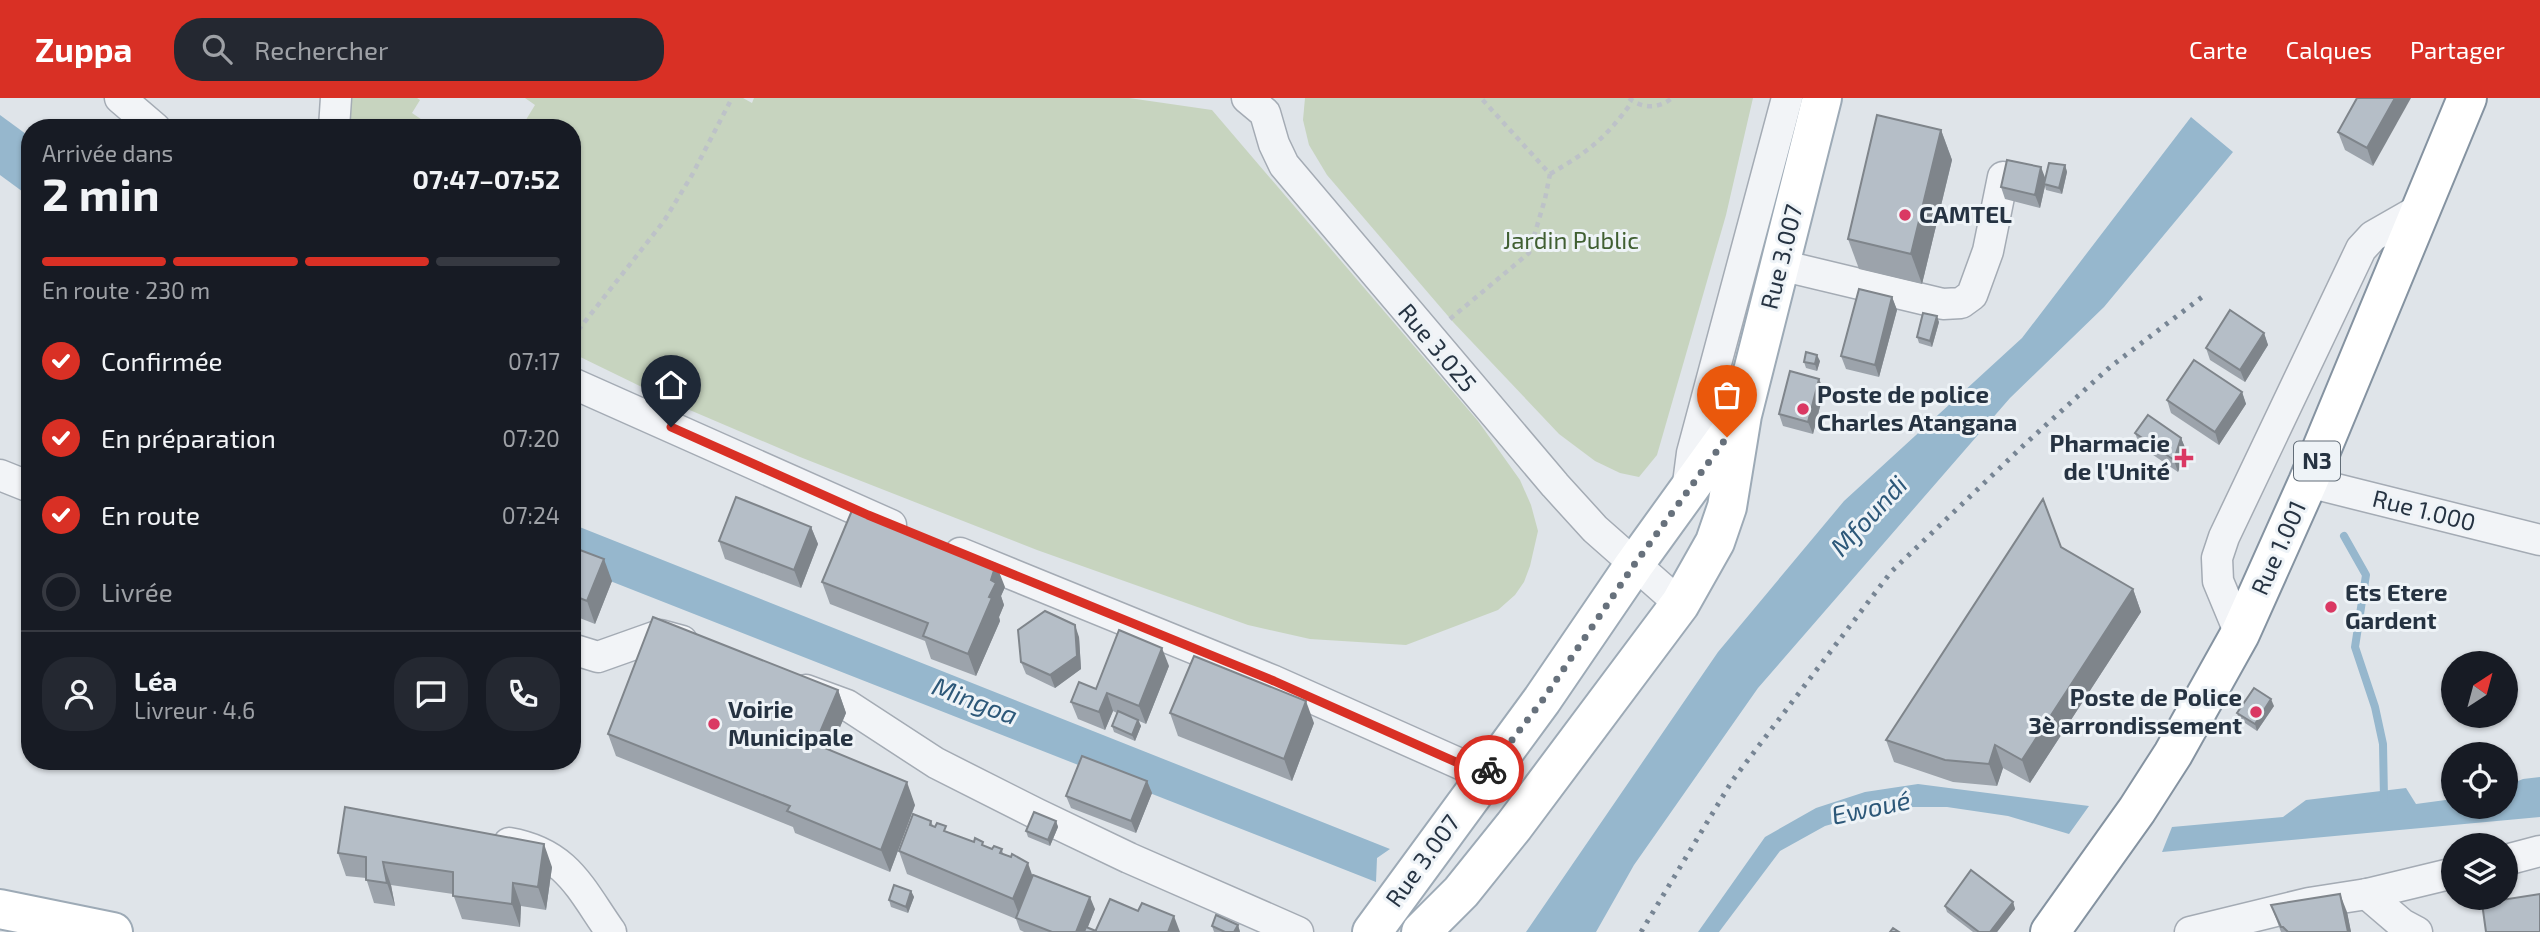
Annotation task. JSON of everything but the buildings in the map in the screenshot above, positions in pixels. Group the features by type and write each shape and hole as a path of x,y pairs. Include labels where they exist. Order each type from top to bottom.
{"main road":[{"name":"Rue 3.007","path":"1421,932 1461,891 1514,826 1680,604 1715,542 1723,519 1742,415 1822,98"},
{"name":"Rue 1.001","path":"2050,932 2101,863 2173,754 2241,634 2308,482 2467,98"},
{"name":"Rue 3.007","path":"1372,932 1542,701 1634,565 1742,415"},
{"path":"0,909 113,932"}],"street":[{"path":"120,98 144,119"},
{"path":"335,119 336,98"},
{"path":"1686,494 1692,453 1787,98"},
{"name":"Rue 3.025","path":"1261,103 1274,144 1284,164 1428,337 1595,529 1680,604"},
{"path":"1780,265 1942,304 1961,303 1972,295 1988,251 2003,177"},
{"path":"2241,634 2218,581 2217,558 2224,537 2361,249 2373,236 2422,208"},
{"path":"581,387 925,539 1274,681 1485,775"},
{"path":"0,475 21,483"},
{"name":"Rue 1.000","path":"2308,482 2540,540"},
{"path":"581,652 598,657 660,635 670,636 708,651"},
{"path":"783,681 847,705 936,763 1037,814 1129,858 1298,932"},
{"path":"476,836 528,846 549,856 568,870 611,932"},
{"path":"2518,857 2540,851"},
{"path":"2190,932 2309,903 2367,894 2441,876"},
{"path":"2367,894 2380,908 2417,932"}],"path":[{"path":"581,327 664,221 692,175 732,98"},
{"path":"1481,98 1550,174"},
{"path":"1428,337 1529,253 1550,174 1588,152 1614,127 1630,100 1643,106 1655,107 1672,98"}],"green space":[{"path":"346,98 420,100 412,113 421,119 347,119"},
{"path":"525,98 743,98 752,103 754,98 1129,98 1212,110 1478,421 1520,480 1538,531 1524,582 1515,595 1498,610 1406,645 1310,639 1248,625 1037,550 800,457 685,408 581,357 581,119 526,119 535,105"},
{"name":"Jardin Public","path":"1305,98 1753,98 1726,215 1657,455 1639,477 1620,473 1595,461 1559,434 1454,323 1327,175 1309,145 1303,120"}],"water":[{"path":"0,115 21,130 21,190 0,175"},
{"name":"Mfoundi","path":"2191,117 2233,152 2104,307 2010,398 1758,688 1634,865 1596,932 1526,932 1718,652 1844,501 2022,338"},
{"name":"Mingoa","path":"581,528 1390,849 1377,858 1376,882 581,570"},
{"path":"2540,777 2540,817 2162,852 2172,827 2283,817 2306,800 2406,788 2416,804 2441,801 2441,819 2518,819 2518,781"},
{"name":"Ewoué","path":"1918,784 2089,806 2069,834 2008,816 1947,807 1892,807 1825,826 1780,851 1719,932 1698,932 1765,837 1816,808 1865,792"}],"waterway":[{"path":"2344,536 2366,575 2355,647 2375,707 2383,744 2384,799"}],"railway":[{"path":"1641,932 1732,781 1891,572 2110,367 2202,297"}],"way so far":[{"path":"1489,770 1542,701 1634,565 1727,437"}],"place":[{"name":"CAMTEL","path":"1905,215"},
{"name":"Poste de police Charles Atangana","path":"1803,409"},
{"name":"Pharmacie de l'Unité","path":"2184,458"},
{"name":"Ets Etere Gardent","path":"2331,607"},
{"name":"Poste de Police 3è arrondissement","path":"2256,712"},
{"name":"Voirie Municipale","path":"714,724"}],"route":[{"path":"671,427 868,515 1274,681 1485,775 1489,770"}]}
